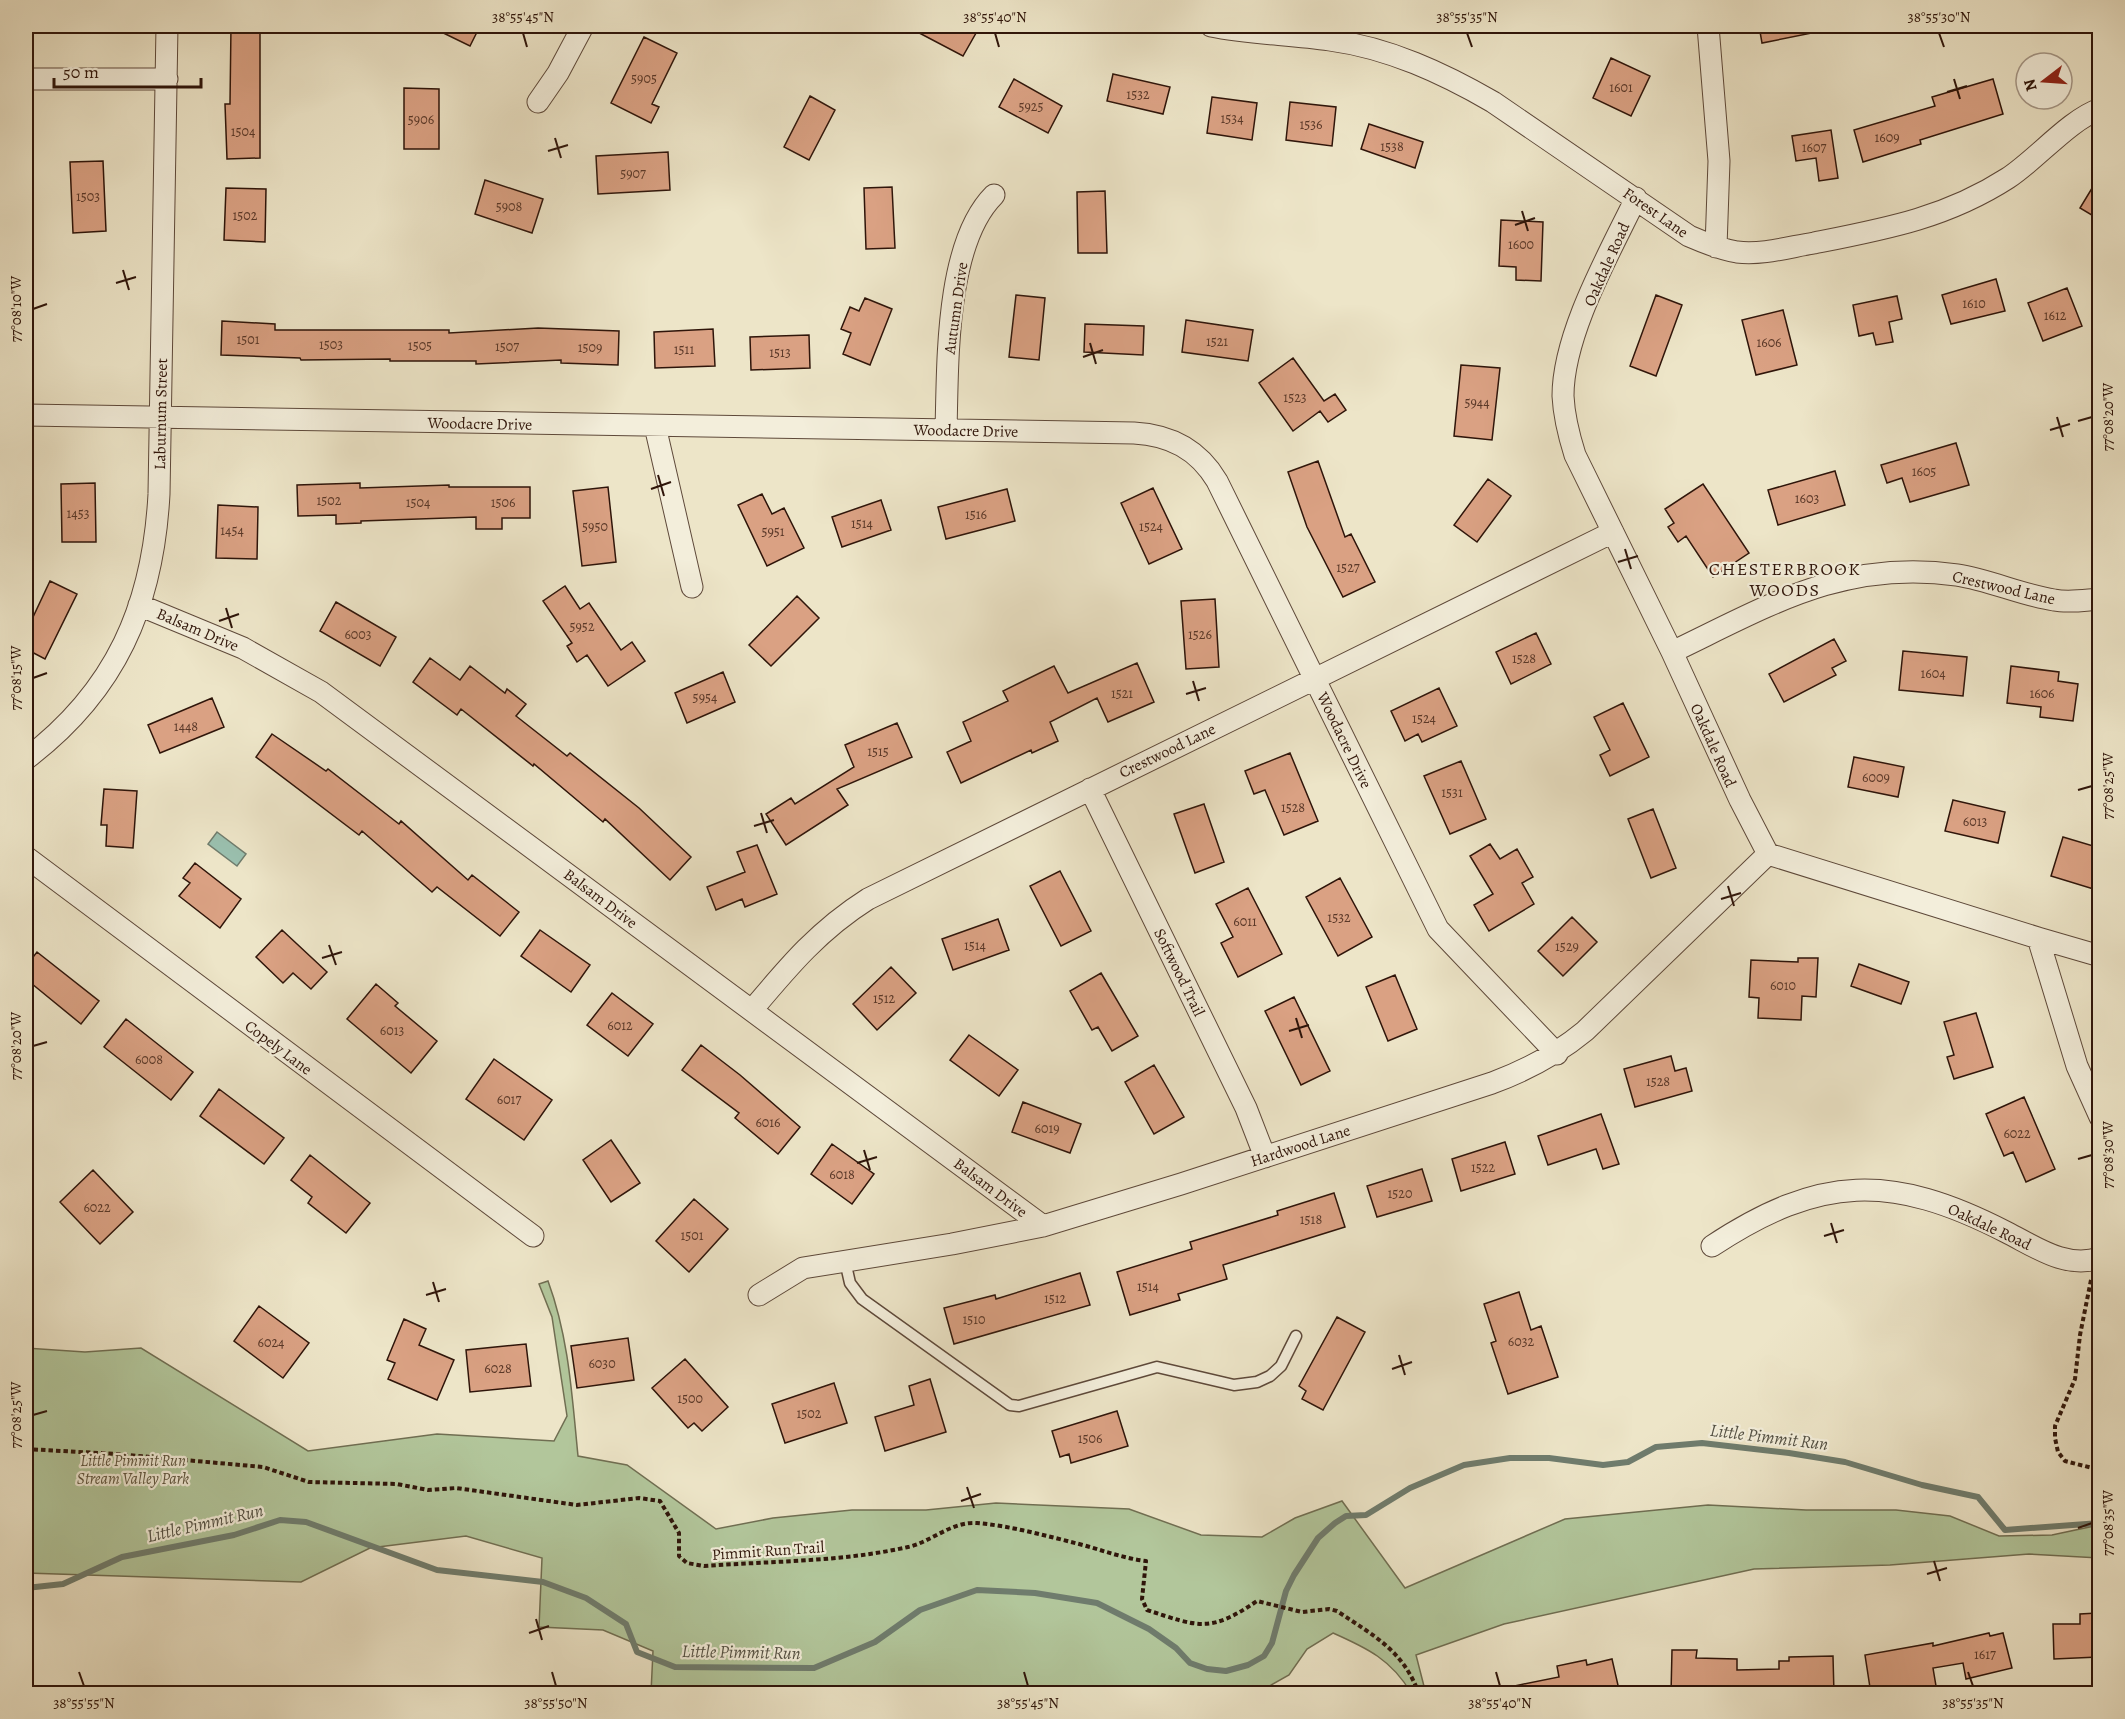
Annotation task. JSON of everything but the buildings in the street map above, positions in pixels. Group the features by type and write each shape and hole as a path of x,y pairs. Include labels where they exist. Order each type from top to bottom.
{"street":[{"name":"Laburnum Street","path":"26,759 62,729 95,693 121,652 139,605 155,542 160,418 167,26"},
{"path":"538,102 558,74 583,26"},
{"name":"Forest Lane","path":"1211,26 1332,40 1376,50 1417,63 1460,83 1493,102 1689,236 1716,247 1738,252 1764,252 1903,225 1942,213 2011,176 2072,126 2100,109"},
{"path":"1708,26 1719,161 1716,247"},
{"path":"31,79 167,79"},
{"name":"Autumn Drive","path":"946,430 950,337 965,244 975,217 994,195"},
{"name":"Oakdale Road","path":"1636,198 1573,337 1566,365 1563,396 1566,426 1575,455 1768,855"},
{"name":"Woodacre Drive","path":"26,415 1140,433 1161,436 1183,445 1204,461 1217,482 1438,929 1557,1054"},
{"path":"655,426 692,587"},
{"name":"Crestwood Lane","path":"752,1010 806,946 844,914 898,884 1613,532"},
{"name":"Crestwood Lane","path":"1672,652 1816,586 1882,573 1932,572 1971,577 2054,600 2100,599"},
{"name":"Balsam Drive","path":"139,605 243,648 321,692 1043,1226"},
{"name":"Softwood Trail","path":"1090,789 1246,1108 1265,1157"},
{"path":"1768,855 2100,956"},
{"name":"Hardwood Lane","path":"759,1295 803,1268 1043,1226 1491,1083 1557,1054 1585,1031 1768,855"},
{"name":"Copely Lane","path":"26,857 533,1236"},
{"path":"2038,938 2077,1066 2100,1117"},
{"name":"Oakdale Road","path":"1712,1246 1772,1210 1804,1198 1837,1190 1873,1190 1946,1204 1973,1215 2055,1257 2070,1261 2094,1259"}],"lane":[{"path":"845,1261 850,1283 862,1299 1010,1405 1019,1406 1157,1367 1234,1385 1257,1382 1270,1376 1281,1366 1296,1336"}],"path":[{"path":"2094,1259 2080,1335 2075,1379 2055,1426 2055,1438 2058,1452 2066,1461 2100,1470"},
{"name":"Pimmit Run Trail","path":"26,1449 117,1454 263,1467 309,1482 397,1484 428,1490 456,1488 577,1505 639,1498 660,1501 679,1533 679,1556 687,1563 704,1566 855,1555 910,1546 955,1527 974,1523 991,1525 1081,1545 1124,1559 1146,1561 1142,1592 1147,1610 1194,1625 1230,1619 1257,1601 1302,1612 1329,1609 1337,1611 1400,1657 1419,1694"}],"green space":[{"name":"Little Pimmit Run Stream Valley Park","path":"548,1281 565,1346 578,1456 627,1465 716,1529 773,1518 852,1510 926,1510 996,1503 1129,1509 1201,1535 1262,1537 1295,1518 1342,1501 1405,1588 1565,1519 1708,1505 1806,1510 1896,1510 1950,1516 1999,1536 2052,1535 2099,1525 2099,1558 2029,1554 1890,1565 1754,1569 1504,1624 1416,1655 1426,1694 1411,1693 1396,1672 1378,1656 1333,1633 1307,1649 1289,1675 1257,1693 651,1693 653,1651 603,1630 539,1627 542,1558 466,1536 370,1548 301,1582 26,1573 26,1348 85,1352 141,1348 308,1451 437,1434 554,1441 567,1416 552,1317 539,1284"}],"shaded area":[{"path":"217,832 246,854 237,866 208,844"}],"waterway":[{"name":"Little Pimmit Run","path":"26,1588 63,1584 122,1557 234,1535 280,1520 306,1522 437,1570 543,1582 586,1598 626,1624 637,1652 675,1667 814,1668 875,1642 920,1610 977,1590 1035,1593 1097,1603 1149,1629 1176,1648 1190,1663 1207,1669 1226,1671 1248,1665 1264,1656 1272,1643 1286,1591 1294,1575 1318,1538 1335,1523 1346,1516 1366,1515 1410,1488 1464,1465 1510,1458 1549,1458 1603,1465 1628,1462 1656,1447 1702,1443 1845,1462 1922,1485 1978,1497 2005,1530 2100,1523"}],"district":[{"name":"CHESTERBROOK WOODS","path":"1785,579"}]}
